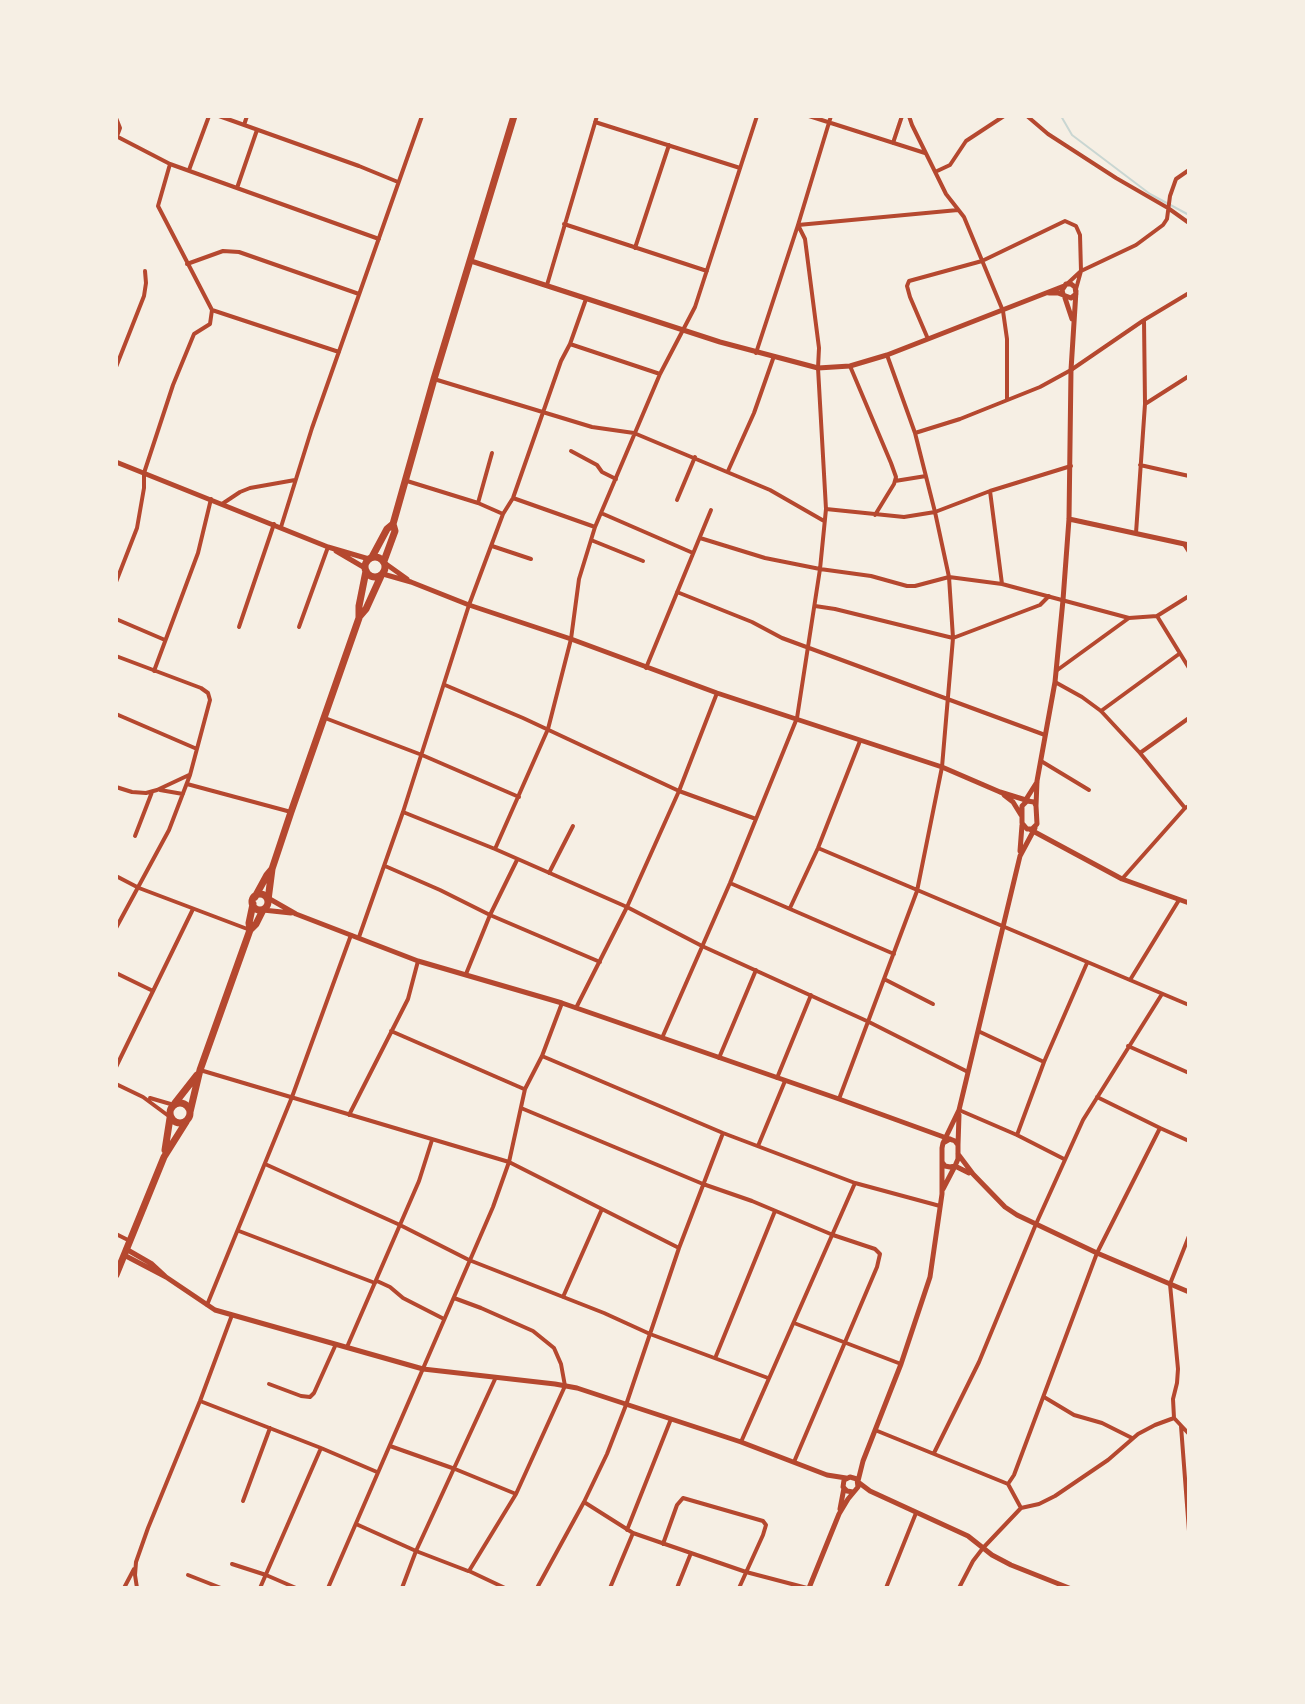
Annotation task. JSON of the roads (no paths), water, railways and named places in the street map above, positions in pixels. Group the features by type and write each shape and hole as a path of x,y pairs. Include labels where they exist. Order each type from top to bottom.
{"main road":[{"path":"359,618 382,575 395,531 393,524 434,379 514,116"},
{"path":"116,1275 164,1157 190,1112 200,1070 250,930 267,907 272,869 359,618 365,570 387,529 393,524"},
{"path":"370,558 379,557 385,563"},
{"path":"365,570 374,577 382,575"},
{"path":"250,930 254,900 272,869"},
{"path":"254,900 260,895 267,899"},
{"path":"254,900 255,908 263,910"},
{"path":"164,1157 170,1110 200,1070"},
{"path":"174,1104 185,1104 190,1112"},
{"path":"170,1117 179,1123 186,1122"}],"street":[{"path":"189,171 209,116"},
{"path":"219,116 398,182"},
{"path":"244,125 247,116"},
{"path":"239,627 295,480 422,116"},
{"path":"547,285 597,116"},
{"path":"495,849 548,729 571,639 579,579 595,527 660,374 685,330 757,116"},
{"path":"809,116 925,154"},
{"path":"756,353 831,116"},
{"path":"893,143 902,116"},
{"path":"909,116 946,194 964,217 1003,311 1007,339 1007,400"},
{"path":"935,172 950,165 966,141 1004,116"},
{"path":"1027,116 1048,134 1189,223"},
{"path":"116,118 120,128 117,136 170,164 379,239"},
{"path":"595,122 740,168"},
{"path":"237,188 257,130"},
{"path":"635,248 669,145"},
{"path":"116,582 137,528 144,473 173,385 189,343 197,330 212,321 210,304 158,206 170,164"},
{"path":"471,261 756,353 818,368 850,366 887,355 1048,293 1065,285 1081,271 1136,245 1157,231 1167,219 1176,179 1189,170"},
{"path":"798,225 958,210"},
{"path":"928,339 910,297 908,282 982,261 1065,221 1072,223 1079,231 1081,271 1076,290 1073,297 1068,298 1048,293"},
{"path":"564,224 707,272"},
{"path":"662,1038 730,883 797,718 809,648 826,509 819,348 805,239 798,225"},
{"path":"187,264 223,251 239,252 359,294"},
{"path":"116,367 144,296 145,271"},
{"path":"1020,856 1034,828 1037,781 1055,682 1063,600 1069,519 1071,370 1076,290 1073,285 1065,285"},
{"path":"1065,285 1062,290 1071,309 1073,324"},
{"path":"915,433 960,419 1040,387 1189,293"},
{"path":"359,937 422,755 469,605 503,514 513,498 586,299"},
{"path":"212,310 339,352"},
{"path":"1136,534 1145,404 1144,320"},
{"path":"570,344 660,374"},
{"path":"839,1099 917,891 942,767 953,638 949,577 935,512 915,433 887,355"},
{"path":"728,471 754,413 774,356"},
{"path":"850,366 891,463 895,481 875,515"},
{"path":"1145,404 1189,376"},
{"path":"434,379 592,427 634,433 770,490 825,521"},
{"path":"571,451 616,479"},
{"path":"478,503 492,453"},
{"path":"677,500 695,457"},
{"path":"116,462 328,547 370,558"},
{"path":"1140,465 1189,476"},
{"path":"826,509 904,517 935,512 1071,466"},
{"path":"895,481 926,476"},
{"path":"222,504 250,488 295,480"},
{"path":"405,480 503,514"},
{"path":"990,491 1002,584"},
{"path":"513,498 595,527"},
{"path":"154,671 198,553 211,499"},
{"path":"646,668 711,510"},
{"path":"601,513 693,553"},
{"path":"1069,519 1186,545 1189,552"},
{"path":"700,538 765,558 871,576 907,586 949,577 1002,584 1129,618 1157,616 1189,596"},
{"path":"591,540 643,561"},
{"path":"491,545 531,559"},
{"path":"328,547 365,570"},
{"path":"299,627 328,547"},
{"path":"385,563 411,582"},
{"path":"382,575 411,582 717,693 942,767 1036,806"},
{"path":"677,592 738,616 782,638 1045,735"},
{"path":"815,606 953,638 1040,605 1049,596"},
{"path":"1157,616 1189,668"},
{"path":"1056,671 1129,618"},
{"path":"116,619 165,640"},
{"path":"1101,711 1179,654"},
{"path":"116,656 206,691 210,697 190,775 164,841 116,928"},
{"path":"1055,682 1101,711 1187,807 1122,879"},
{"path":"445,685 548,729 679,791 756,819"},
{"path":"575,1008 627,907 679,791 717,693"},
{"path":"116,714 197,749"},
{"path":"325,718 519,797"},
{"path":"1140,753 1189,718"},
{"path":"790,908 818,848 860,741"},
{"path":"1041,761 1089,790"},
{"path":"135,836 155,791 190,775"},
{"path":"584,1502 630,1532 746,1572 808,1588 839,1514 855,1491 930,1277 942,1194 942,1159 959,1110 1004,928 1020,856 1022,815 1037,781"},
{"path":"187,784 291,812"},
{"path":"116,787 139,793 183,794"},
{"path":"1000,792 1013,802 1022,815"},
{"path":"403,812 627,907 702,946 869,1022 968,1072"},
{"path":"1022,823 1122,879 1189,903"},
{"path":"549,873 573,826"},
{"path":"818,848 1189,1005"},
{"path":"466,975 517,860"},
{"path":"385,866 600,962"},
{"path":"116,876 139,888 250,930"},
{"path":"730,883 894,954"},
{"path":"267,899 296,914 418,961 562,1003 928,1130 946,1142"},
{"path":"1130,980 1179,900"},
{"path":"116,1067 193,909"},
{"path":"263,910 296,914"},
{"path":"207,1306 292,1097 351,935"},
{"path":"349,1115 408,999 418,961"},
{"path":"1017,1135 1044,1062 1087,963"},
{"path":"719,1058 756,970"},
{"path":"116,973 153,991"},
{"path":"885,979 933,1004"},
{"path":"934,1453 979,1362 1083,1120 1162,994"},
{"path":"777,1078 811,995"},
{"path":"328,1588 493,1207 509,1162 525,1089 542,1056 562,1003"},
{"path":"391,1031 525,1089"},
{"path":"977,1031 1044,1062"},
{"path":"1128,1046 1189,1073"},
{"path":"542,1056 723,1133 855,1183 940,1206"},
{"path":"200,1070 509,1162 679,1248"},
{"path":"758,1146 785,1081"},
{"path":"116,1084 143,1097 170,1117"},
{"path":"143,1097 174,1104"},
{"path":"1097,1097 1189,1141"},
{"path":"521,1108 703,1184 875,1249 880,1256 794,1462"},
{"path":"959,1110 1064,1159"},
{"path":"942,1194 958,1161 959,1110"},
{"path":"1008,1484 1097,1253 1160,1128"},
{"path":"928,1130 935,1137 956,1143 973,1174 1017,1215 1189,1292"},
{"path":"537,1588 607,1454 723,1133"},
{"path":"347,1347 419,1181 432,1140"},
{"path":"942,1159 945,1166 955,1166 973,1174"},
{"path":"265,1164 469,1260 768,1378"},
{"path":"741,1442 855,1183"},
{"path":"563,1297 602,1209"},
{"path":"715,1357 775,1211"},
{"path":"238,1231 390,1287 403,1298 444,1319"},
{"path":"116,1234 127,1248 207,1306 423,1369 565,1386 741,1442 827,1475 855,1477 870,1491 968,1536 1011,1565 1069,1588"},
{"path":"1189,1236 1170,1284 1178,1369 1173,1399 1174,1418 1189,1434"},
{"path":"454,1298 533,1331 547,1341 560,1358 565,1386 516,1494 469,1571"},
{"path":"124,1588 136,1567 148,1528 232,1315"},
{"path":"794,1323 901,1364"},
{"path":"269,1384 310,1397 336,1344"},
{"path":"402,1588 496,1377"},
{"path":"1044,1397 1074,1415 1102,1423 1133,1438"},
{"path":"200,1401 377,1472"},
{"path":"959,1588 983,1548 1021,1508 1047,1501 1108,1460 1146,1429 1174,1418"},
{"path":"610,1588 671,1419"},
{"path":"1181,1426 1189,1531"},
{"path":"243,1501 270,1428"},
{"path":"875,1430 1008,1484 1021,1508"},
{"path":"390,1446 516,1494"},
{"path":"260,1588 321,1448"},
{"path":"839,1514 847,1478 863,1461"},
{"path":"827,1475 847,1491 870,1491"},
{"path":"663,1544 677,1505 683,1498 763,1521 766,1525 763,1535 739,1588"},
{"path":"886,1588 916,1513"},
{"path":"356,1524 505,1588"},
{"path":"677,1588 691,1553"},
{"path":"232,1564 296,1588"},
{"path":"136,1567 137,1588"},
{"path":"188,1575 221,1588"}],"waterway":[{"path":"1061,116 1072,135 1150,194 1189,215"}]}
